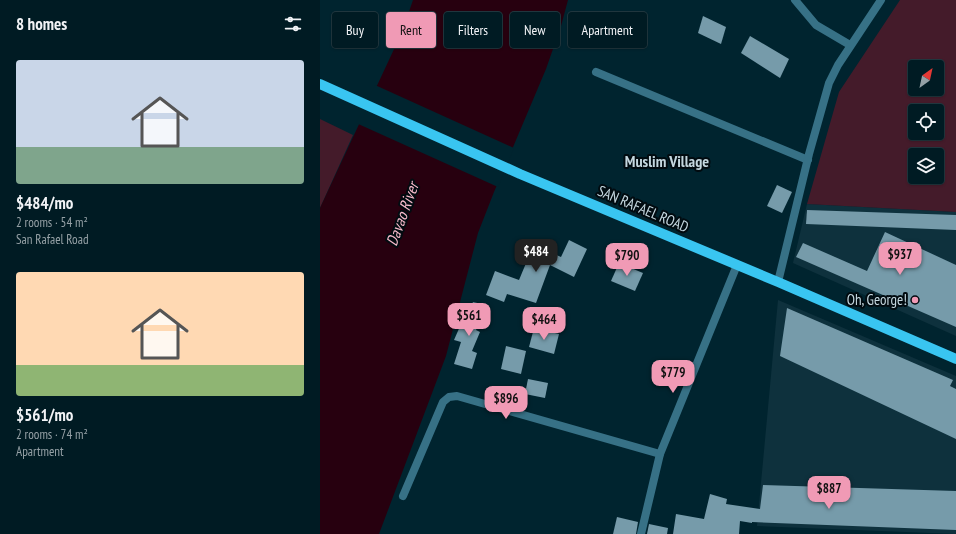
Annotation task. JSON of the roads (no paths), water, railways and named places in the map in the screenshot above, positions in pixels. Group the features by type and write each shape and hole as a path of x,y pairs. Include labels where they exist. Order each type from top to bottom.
{"main road":[{"name":"SAN RAFAEL ROAD","path":"320,84 520,174 778,282 956,359"}],"street":[{"path":"795,0 816,25 850,45"},
{"path":"778,282 808,160 829,83 838,64 881,0"},
{"path":"596,72 808,160"},
{"path":"641,534 660,454 737,265"},
{"path":"403,496 443,402 449,397 457,396 660,454"}],"water":[{"name":"Davao River","path":"413,0 568,0 560,29 560,12 510,12 510,48 553,48 478,233 446,356 379,534 320,534 320,208 395,48 436,48 436,12 409,12"}],"place":[{"name":"Oh, George!","path":"915,300"}],"district":[{"name":"Muslim Village","path":"667,161"}]}
